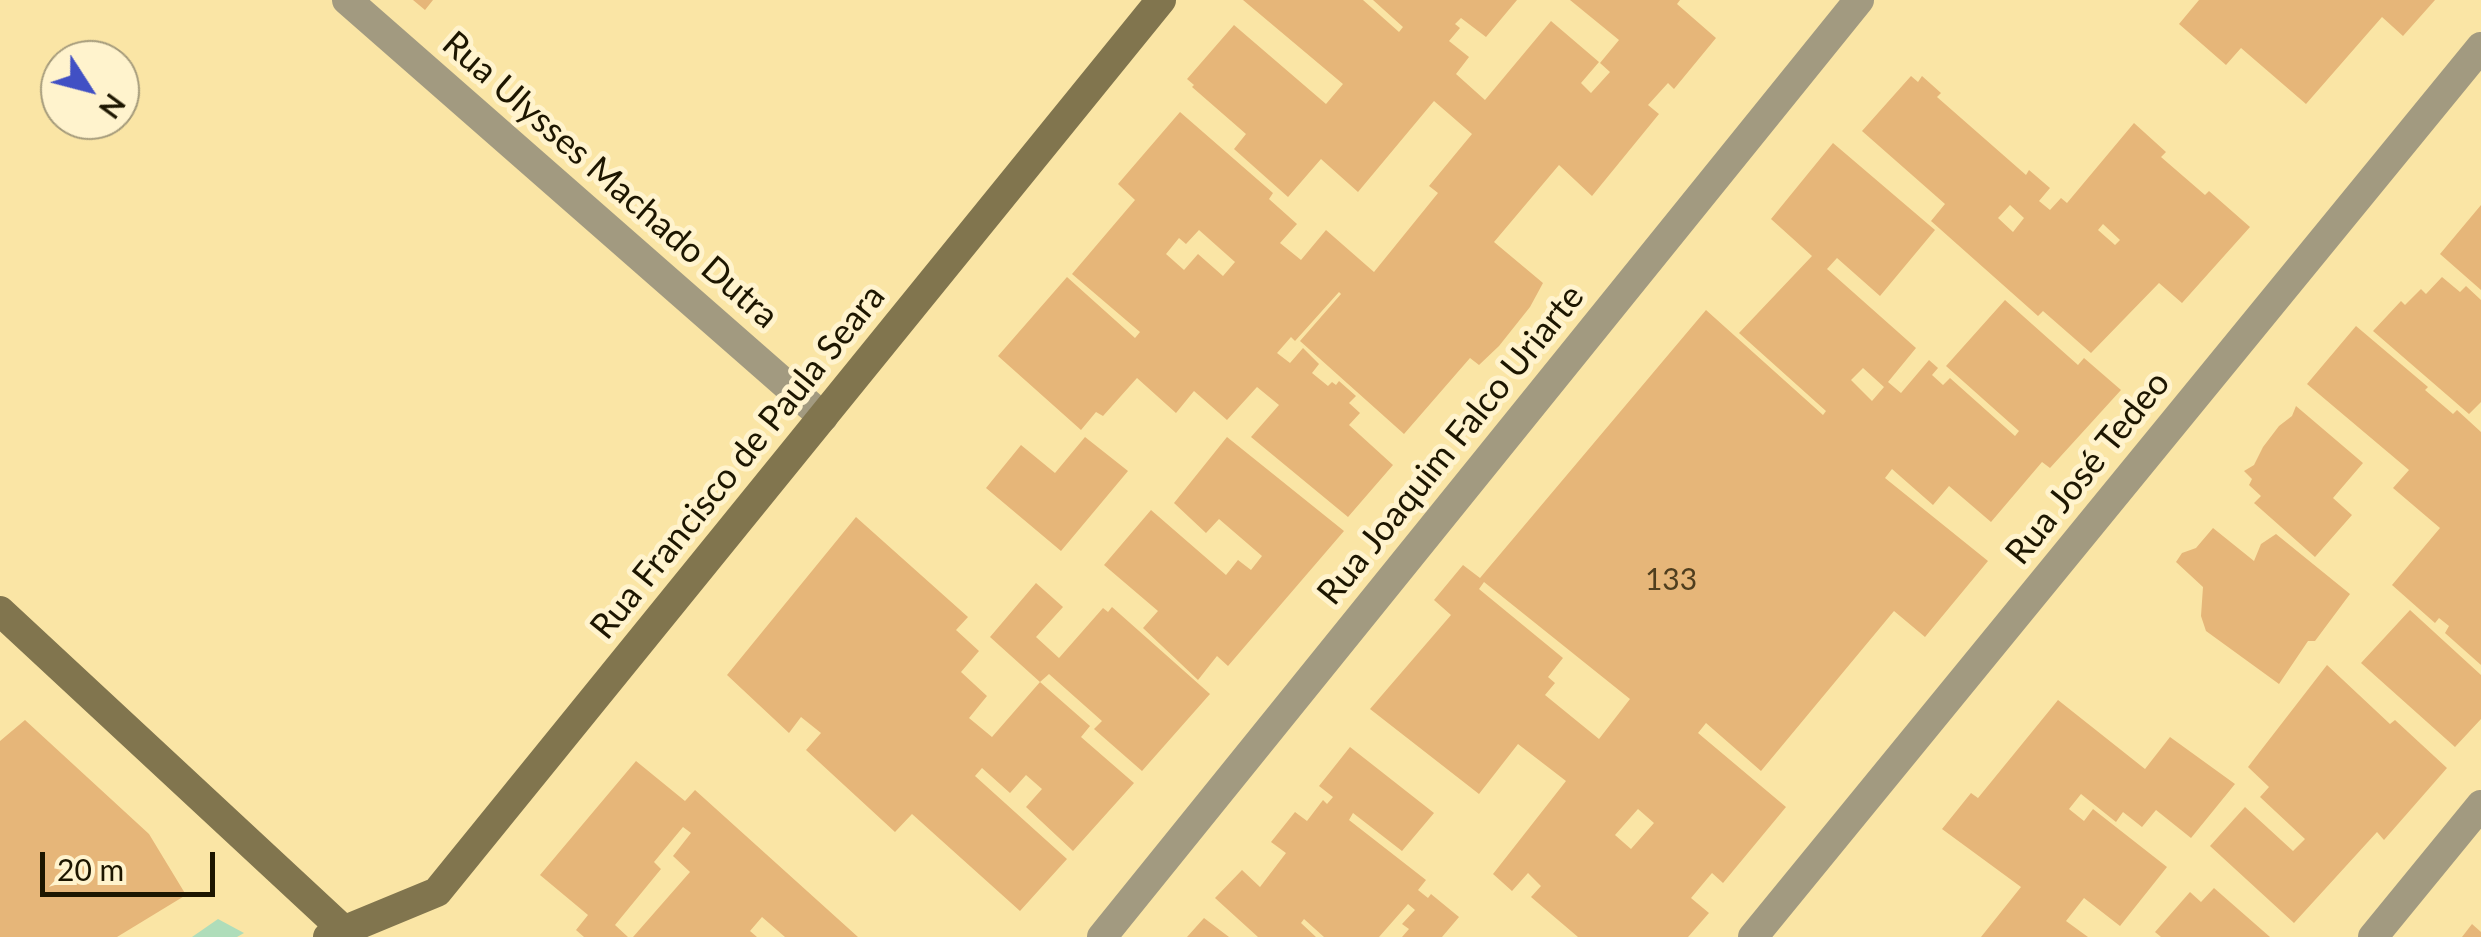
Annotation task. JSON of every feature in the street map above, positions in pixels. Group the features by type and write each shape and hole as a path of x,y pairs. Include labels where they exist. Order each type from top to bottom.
{"street":[{"name":"Rua Ulysses Machado Dutra","path":"347,0 824,416"},
{"name":"Rua Francisco de Paula Seara","path":"341,934 438,892 1161,0"},
{"name":"Rua Joaquim Falco Uriarte","path":"1102,937 1859,0"},
{"name":"Rua José Tedeo","path":"1753,937 2481,47"},
{"path":"0,612 341,934"},
{"path":"2373,937 2481,805"}],"green space":[{"path":"218,919 244,933 237,937 192,937"}],"building":[{"path":"413,0 433,0 425,10"},
{"path":"1243,0 1363,0 1399,32 1403,27 1373,0 1517,0 1486,37 1461,18 1455,24 1460,28 1449,41 1469,57 1456,74 1485,100 1551,21 1599,62 1581,83 1591,93 1610,72 1600,63 1619,40 1570,0 1680,0 1677,4 1716,38 1674,89 1668,83 1648,105 1659,114 1592,196 1559,165 1494,242 1543,283 1530,307 1499,346 1479,365 1470,358 1404,434 1300,341 1339,292 1295,341 1291,337 1277,353 1290,363 1303,348 1319,364 1312,373 1328,386 1339,381 1356,396 1349,403 1360,413 1349,425 1393,465 1348,517 1251,437 1279,405 1257,387 1227,420 1194,391 1176,413 1137,378 1103,416 1096,412 1081,430 998,356 1067,277 1135,338 1140,332 1072,274 1135,200 1118,184 1180,112 1273,193 1269,199 1297,224 1280,243 1301,260 1326,230 1374,272 1438,193 1429,186 1472,134 1434,101 1358,192 1321,159 1288,197 1234,149 1246,134 1187,79 1234,25 1326,104 1343,84","holes":["1199,230 1235,262 1223,276 1198,254 1184,270 1166,254 1179,238 1186,244"]},
{"path":"2199,0 2435,0 2403,36 2382,17 2306,104 2241,48 2226,65 2179,24"},
{"path":"1911,76 1918,82 1922,76 1941,93 1937,97 2026,175 2029,170 2050,188 2039,201 2050,210 2061,198 2067,203 2134,123 2166,152 2161,157 2250,227 2182,303 2159,283 2091,353 2043,311 2038,316 1931,221 1945,204 1862,131","holes":["2010,205 2024,218 2013,232 1998,218","2103,224 2120,240 2115,245 2098,230"]},
{"path":"1833,143 1935,230 1880,296 1837,258 1827,269 1916,348 1888,382 1901,393 1929,360 1938,368 1932,375 1943,385 1950,378 2015,436 2019,431 1946,366 2005,300 2078,365 2084,358 2121,390 2050,468 2042,462 1991,522 1949,486 1933,505 1892,469 1885,478 1988,561 1925,637 1894,611 1761,771 1706,723 1698,733 1786,807 1723,883 1712,873 1691,898 1709,913 1688,937 1578,937 1531,897 1541,886 1528,873 1512,891 1493,874 1566,781 1518,744 1479,794 1370,709 1451,615 1434,600 1463,565 1480,578 1706,310 1823,415 1826,411 1739,333 1812,256 1771,219","holes":["1863,368 1884,387 1872,401 1851,380","1484,582 1630,699 1599,739 1545,695 1555,683 1548,677 1563,658 1479,589","1638,809 1654,823 1631,849 1615,835"]},
{"path":"2481,205 2481,290 2440,254"},
{"path":"2442,277 2460,292 2466,286 2481,300 2481,402 2469,414 2373,331 2401,301 2405,305 2421,289 2426,294"},
{"path":"2356,326 2428,387 2425,390 2453,414 2457,410 2481,432 2481,665 2445,633 2449,626 2439,618 2435,623 2392,585 2440,528 2393,488 2409,470 2307,384"},
{"path":"2296,406 2363,463 2333,498 2352,515 2315,557 2254,503 2261,496 2249,485 2252,479 2244,471 2254,465 2263,447 2292,416"},
{"path":"1085,437 1128,471 1061,551 986,488 1021,445 1055,473"},
{"path":"1227,437 1344,531 1228,666 1217,656 1198,680 1143,628 1158,611 1104,565 1151,510 1226,575 1238,560 1251,570 1262,556 1219,519 1206,533 1174,503"},
{"path":"856,517 968,617 956,630 979,651 961,672 987,696 969,718 992,737 1040,682 1090,726 1081,737 1134,783 1073,851 1026,807 1042,789 1026,775 1010,793 982,768 975,776 1067,859 1020,911 912,814 895,832 806,750 821,733 801,717 789,733 727,675"},
{"path":"2213,528 2254,561 2261,544 2276,534 2350,594 2315,641 2308,641 2279,684 2206,631 2201,616 2203,587 2176,562 2182,553 2196,548"},
{"path":"1036,583 1063,607 1036,637 1059,658 1103,608 1108,612 1112,607 1210,694 1142,771 1094,729 1102,721 1049,674 1040,682 990,637"},
{"path":"2410,610 2481,675 2481,719 2455,747 2361,663"},
{"path":"2327,665 2390,724 2395,720 2447,768 2384,840 2377,832 2294,923 2210,846 2245,807 2293,851 2305,839 2260,797 2269,787 2248,767"},
{"path":"2058,700 2145,769 2170,737 2235,784 2191,838 2156,810 2142,827 2123,812 2116,822 2081,794 2069,809 2084,821 2093,809 2167,867 2120,926 2084,898 2066,921 2088,937 1981,937 2021,887 1942,829 1971,793 1978,798"},
{"path":"25,720 149,834 186,895 117,937 0,937 0,741"},
{"path":"1350,747 1434,813 1402,851 1353,813 1349,820 1426,880 1418,890 1428,898 1431,894 1459,917 1442,937 1402,937 1409,929 1402,924 1415,910 1408,904 1379,937 1324,937 1304,919 1301,923 1316,937 1258,937 1215,898 1242,870 1260,887 1286,853 1271,842 1295,812 1307,821 1323,800 1327,804 1333,797 1319,786"},
{"path":"636,761 685,801 695,790 858,937 785,937 762,917 750,931 757,937 633,937 690,872 673,856 691,833 683,827 654,862 661,869 615,925 628,937 584,937 576,930 588,915 540,875"},
{"path":"2214,888 2270,937 2161,937 2155,932 2190,892 2201,902"},
{"path":"1204,918 1229,937 1187,937"},
{"path":"2472,924 2481,937 2462,937"}]}
